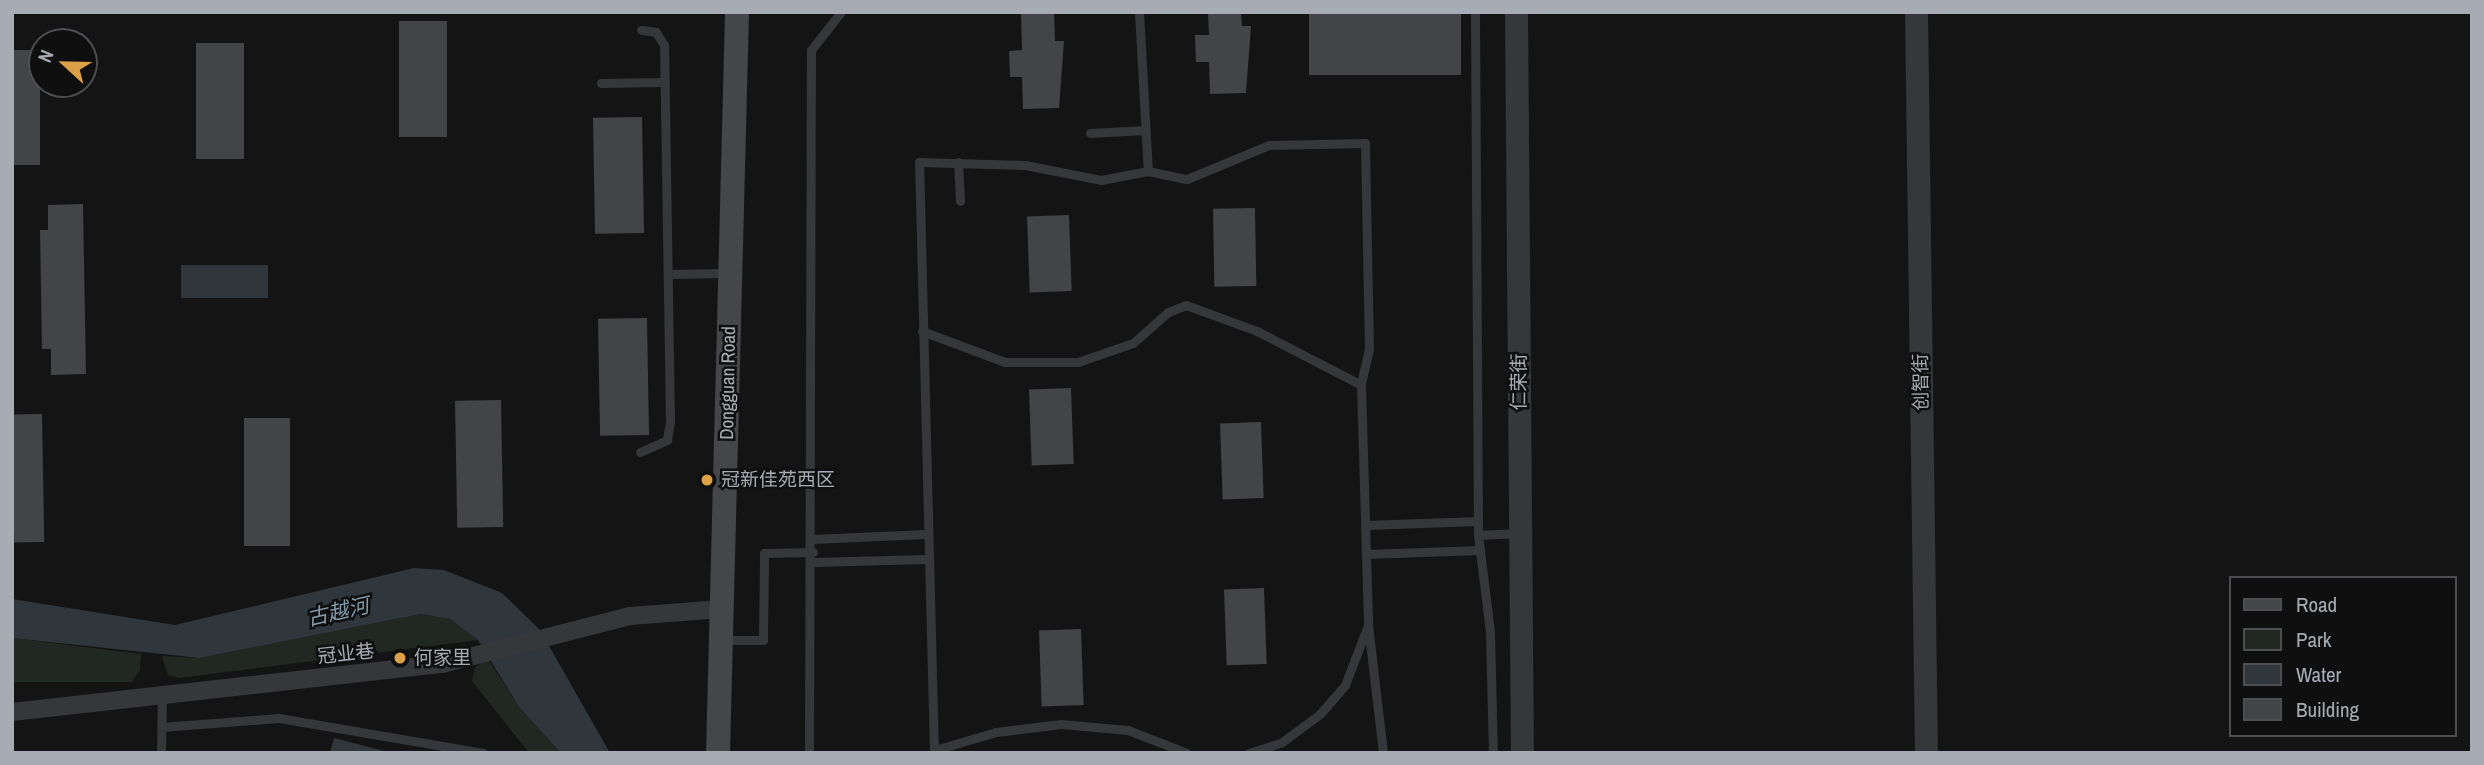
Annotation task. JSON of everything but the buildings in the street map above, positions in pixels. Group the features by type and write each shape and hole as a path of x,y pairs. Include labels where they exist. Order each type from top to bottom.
{"main road":[{"name":"Dongguan Road","path":"718,753 737,12"}],"street":[{"name":"仁荣街","path":"1516,12 1522,753"},
{"name":"创智街","path":"1916,12 1926,753"},
{"name":"冠业巷","path":"12,712 442,664 558,631 630,617 722,609"}],"lane":[{"path":"809,753 813,557 811,50 841,12"},
{"path":"1139,12 1147,171"},
{"path":"1475,12 1478,535 1493,753"},
{"path":"639,452 659,447 670,430 662,36 641,30"},
{"path":"601,83 664,82"},
{"path":"1090,133 1145,131"},
{"path":"1187,753 1128,730 1061,724 996,732 934,752 925,534 919,162 1025,165 1101,180 1147,171 1187,179 1269,145 1365,144 1369,349 1361,385 1365,524 1368,625 1383,753"},
{"path":"958,162 960,201"},
{"path":"668,274 730,273"},
{"path":"922,331 1005,362 1078,362 1133,343 1168,312 1185,305 1257,331 1361,385"},
{"path":"1365,524 1478,521"},
{"path":"1478,535 1520,533"},
{"path":"813,539 925,534"},
{"path":"1366,554 1480,550"},
{"path":"721,640 763,640 764,553 813,557 926,559"},
{"path":"1249,753 1282,742 1320,714 1345,685 1368,625"},
{"path":"161,753 162,694"},
{"path":"162,727 279,718 482,753"}],"green space":[{"path":"421,614 450,619 478,640 179,678 168,675 162,656 200,658"},
{"path":"12,638 141,654 140,670 132,682 12,682"},
{"path":"488,659 519,707 561,753 529,753 472,681 475,667"}],"water":[{"path":"181,265 268,265 268,298 181,298"},
{"name":"古越河","path":"414,568 444,570 502,593 540,630 610,753 561,753 519,707 478,640 450,619 421,614 200,658 12,638 12,599 175,625"},
{"path":"334,738 392,753 330,753"}],"place":[{"name":"冠新佳苑西区","path":"707,480"},
{"name":"何家里","path":"400,658"}]}
